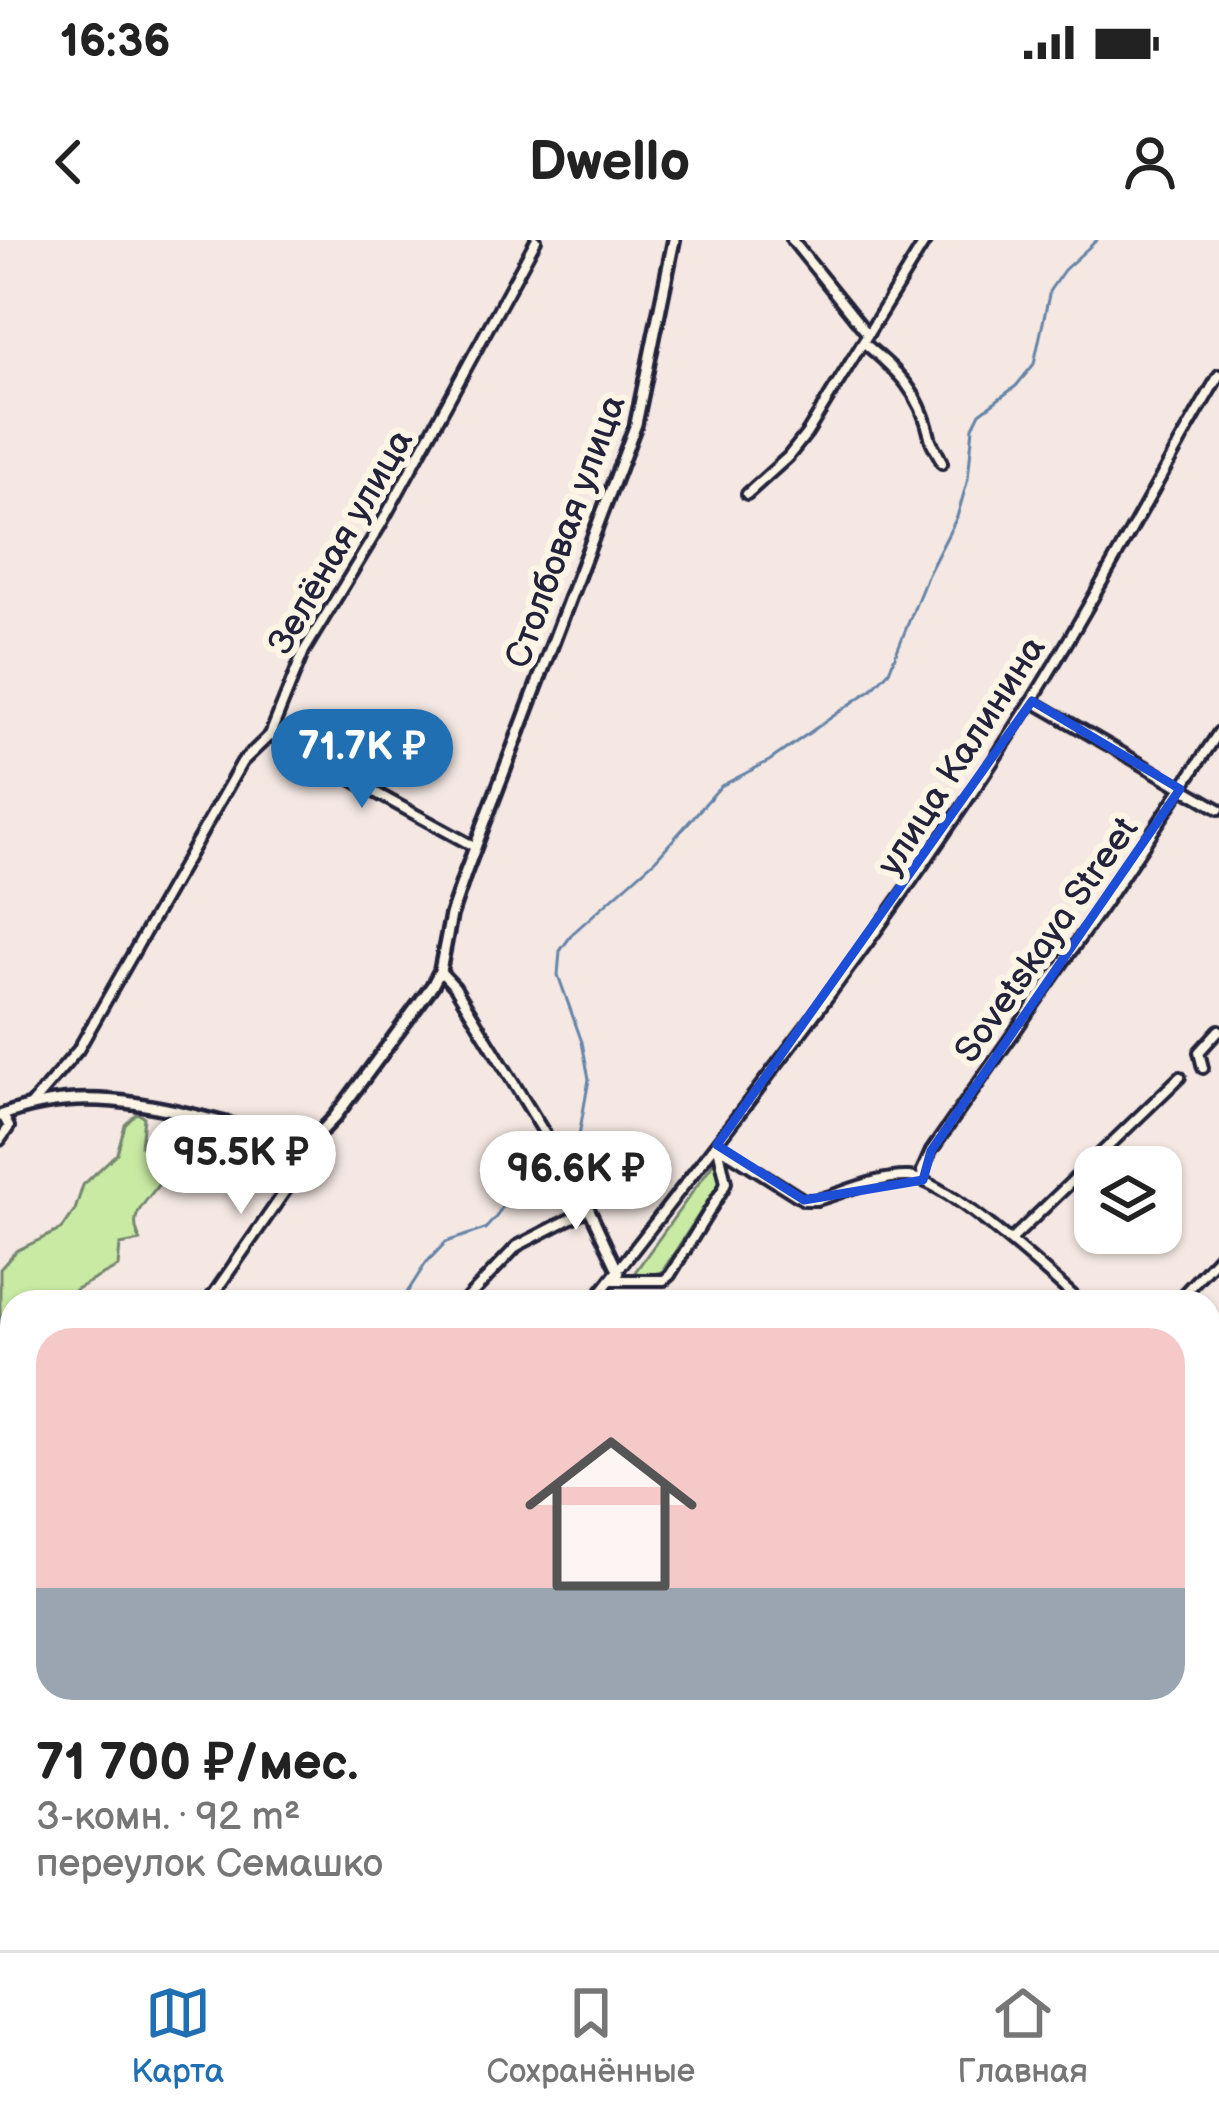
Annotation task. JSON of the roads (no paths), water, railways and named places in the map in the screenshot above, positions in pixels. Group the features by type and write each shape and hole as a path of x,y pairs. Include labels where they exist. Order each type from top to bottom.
{"main road":[{"name":"Столбовая улица","path":"440,971 451,915 475,847 636,424 670,241"},
{"path":"2,1116 31,1105 104,1097 156,1104 305,1141 335,1117 440,971"}],"street":[{"name":"Зелёная улица","path":"31,1105 78,1050 242,762 270,734 304,651 380,526 536,240"},
{"path":"792,240 920,401 942,464"},
{"path":"747,494 807,433 926,240"},
{"name":"улица Калинина","path":"603,1289 865,946 1032,701 1219,375"},
{"path":"1032,701 1219,809"},
{"name":"Sovetskaya Street","path":"922,1180 931,1151 1219,732"},
{"path":"270,734 475,847"},
{"path":"440,971 455,987 569,1174 589,1209 615,1277 664,1280 670,1275 726,1182 717,1145"},
{"path":"1203,1068 1199,1052 1219,1030"},
{"path":"1010,1241 1180,1077"},
{"path":"0,1140 9,1127 2,1116"},
{"path":"216,1290 299,1171 305,1141"},
{"path":"717,1145 804,1200 896,1178 922,1180 1010,1241 1066,1290"},
{"path":"475,1290 517,1246 589,1209"},
{"path":"1186,1290 1219,1256"}],"waterway":[{"path":"409,1290 446,1242 485,1229 519,1178 557,1170 578,1141 589,1079 582,1042 558,975 560,951 573,933 656,859 721,786 769,761 872,689 889,671 957,517 968,479 973,427 980,413 1016,386 1034,364 1050,290 1097,240"}]}
